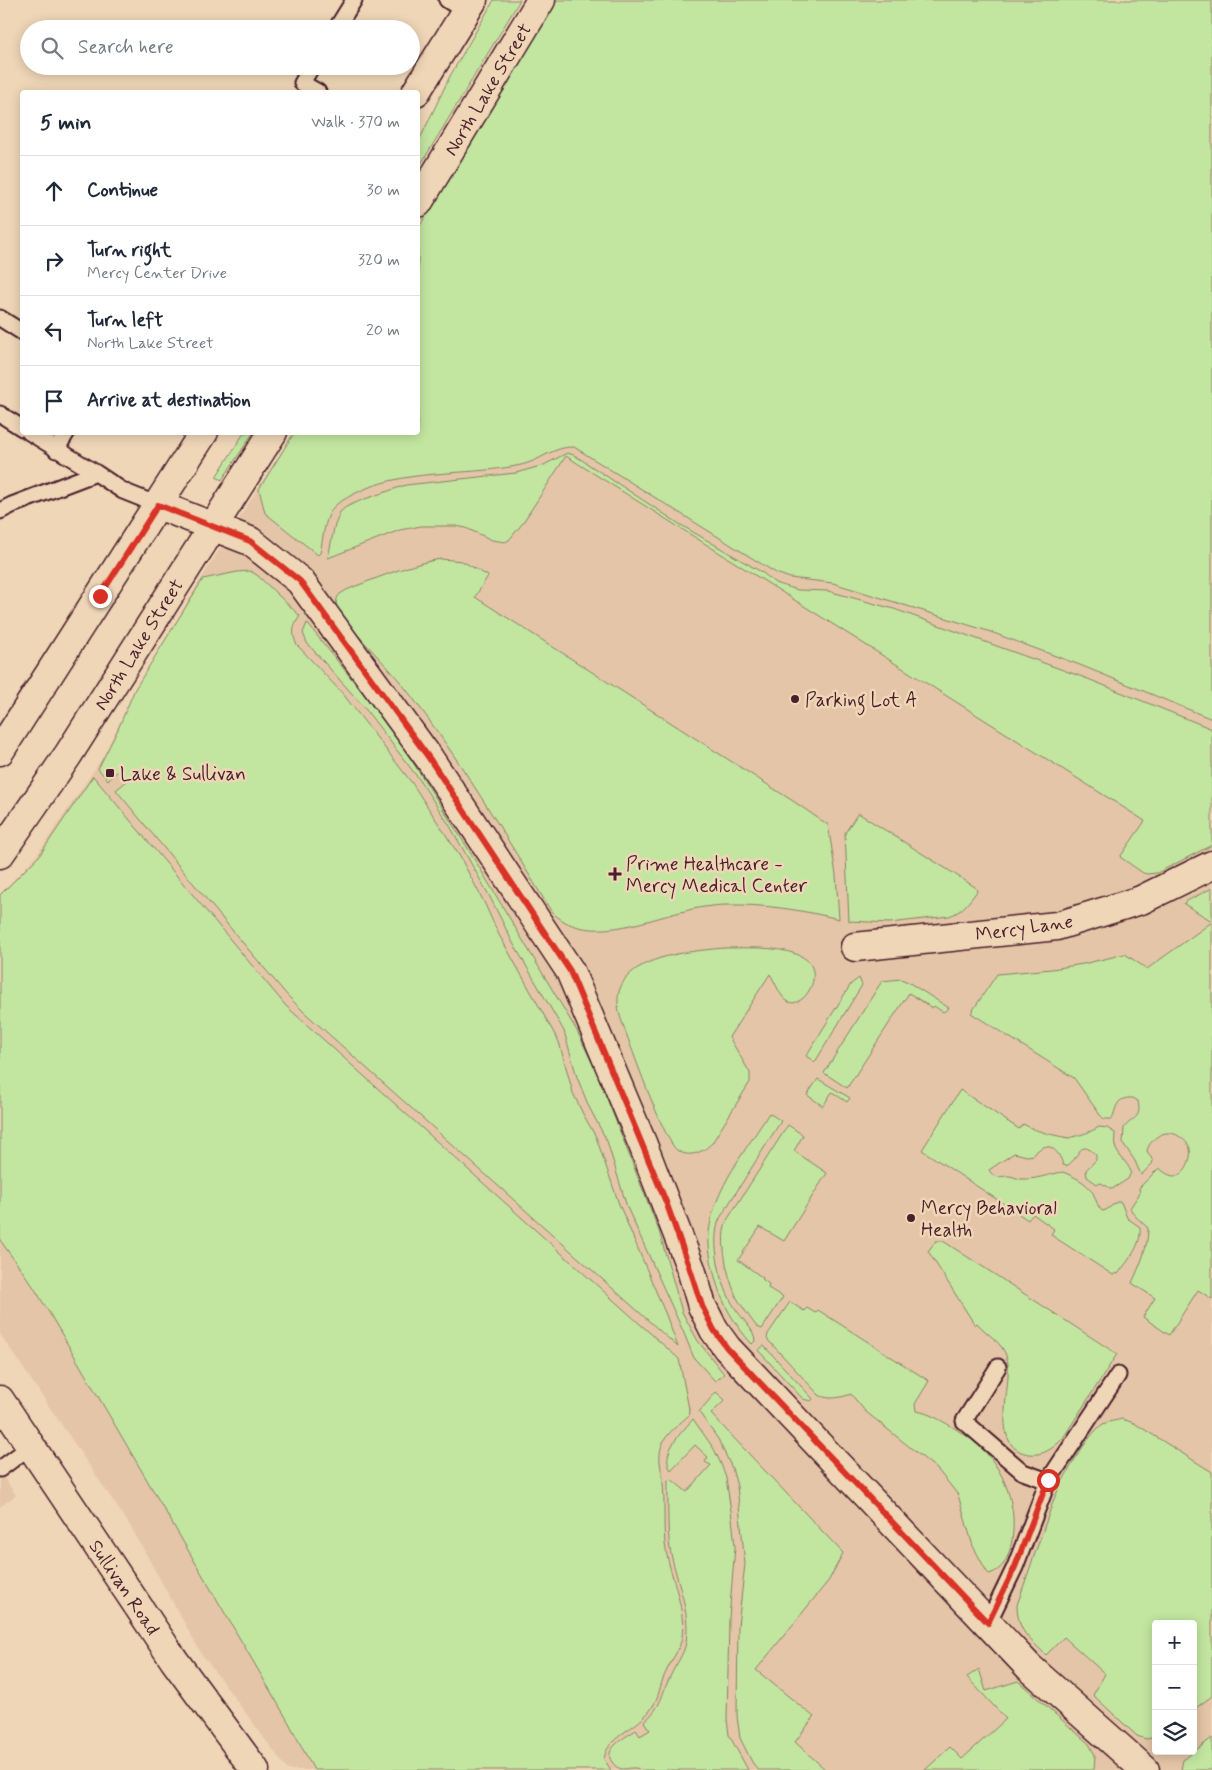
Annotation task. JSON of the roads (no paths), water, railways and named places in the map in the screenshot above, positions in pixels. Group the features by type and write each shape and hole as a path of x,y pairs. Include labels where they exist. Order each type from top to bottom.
{"street":[{"name":"North Lake Street","path":"420,200 541,0"},
{"path":"417,90 462,4"},
{"path":"3,738 158,505 202,435"},
{"name":"North Lake Street","path":"0,854 68,755 271,435"},
{"path":"158,505 250,541 300,581 429,758 570,971 643,1145 702,1306 714,1330 727,1348 1029,1666 1142,1769"},
{"name":"Mercy Lane","path":"855,947 1057,926 1141,900 1212,864"},
{"name":"Sullivan Road","path":"0,1400 32,1445 174,1660 255,1770"}],"lane":[{"path":"342,20 354,0"},
{"path":"306,75 302,82 315,90"},
{"path":"0,318 20,331"},
{"path":"0,414 20,427"},
{"path":"34,435 96,473 123,492 158,505"},
{"path":"56,450 65,435"},
{"path":"0,511 96,473"},
{"path":"998,1367 964,1421 1023,1472 1048,1480"},
{"path":"988,1623 1015,1567 1048,1480 1118,1376"},
{"path":"0,1469 32,1445"}],"place":[{"name":"Parking Lot A","path":"795,699"},
{"name":"Lake & Sullivan","path":"110,773"},
{"name":"Prime Healthcare - Mercy Medical Center","path":"615,874"},
{"name":"Mercy Behavioral Health","path":"911,1218"}]}
